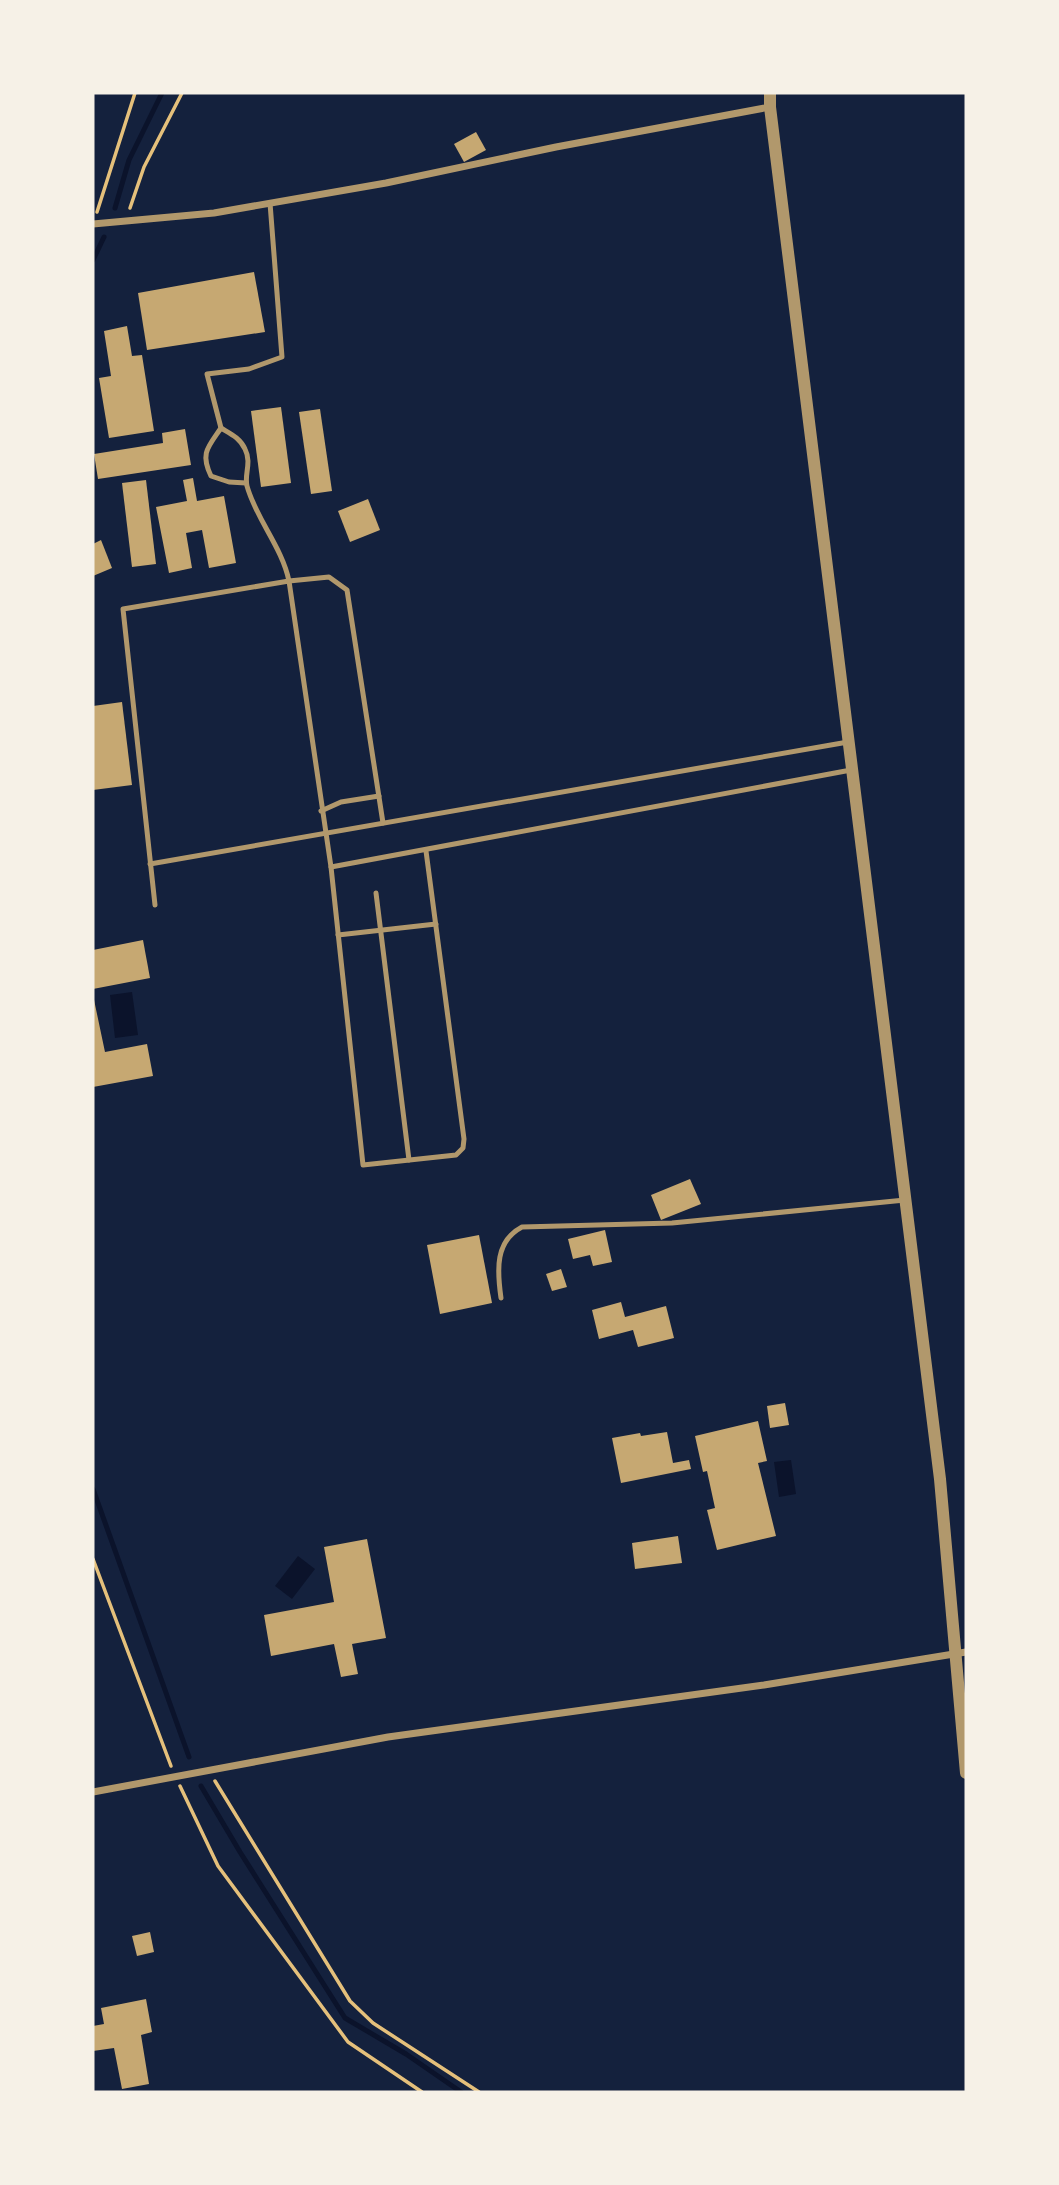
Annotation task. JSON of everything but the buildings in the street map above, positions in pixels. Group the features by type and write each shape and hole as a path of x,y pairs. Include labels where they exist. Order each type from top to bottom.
{"street":[{"path":"771,93 770,107 961,1653 966,1773"},
{"path":"93,224 214,213 386,183 556,147 770,107"},
{"path":"93,1792 388,1737 764,1685 961,1653"}],"lane":[{"path":"270,203 282,357 249,369 207,374 221,428 237,437 246,450 249,468 246,483 289,581 331,867 363,1165 456,1155 463,1148 464,1139 426,851"},
{"path":"221,428 206,449 204,461 211,475 229,482 246,483"},
{"path":"155,905 122,609 289,581 329,578 347,590 383,823"},
{"path":"150,864 848,742"},
{"path":"331,867 852,769"},
{"path":"321,811 341,802 379,796"},
{"path":"376,893 409,1160"},
{"path":"338,934 436,924"},
{"path":"501,1298 498,1281 502,1248 509,1234 522,1227 672,1223 905,1200"}],"path":[{"path":"93,224 135,93"},
{"path":"126,221 144,167 182,93"},
{"path":"93,1559 175,1777 218,1866 348,2042 422,2092"},
{"path":"208,1770 350,2001 373,2023 479,2092"}],"water":[{"path":"132,992 138,1035 115,1038 110,995"},
{"path":"791,1460 796,1494 779,1497 774,1462"},
{"path":"298,1556 315,1569 292,1599 275,1586"}],"waterway":[{"path":"115,208 129,160 162,93"},
{"path":"93,260 104,237"},
{"path":"93,1489 189,1757"},
{"path":"201,1786 345,2018 406,2054 461,2092"}]}
